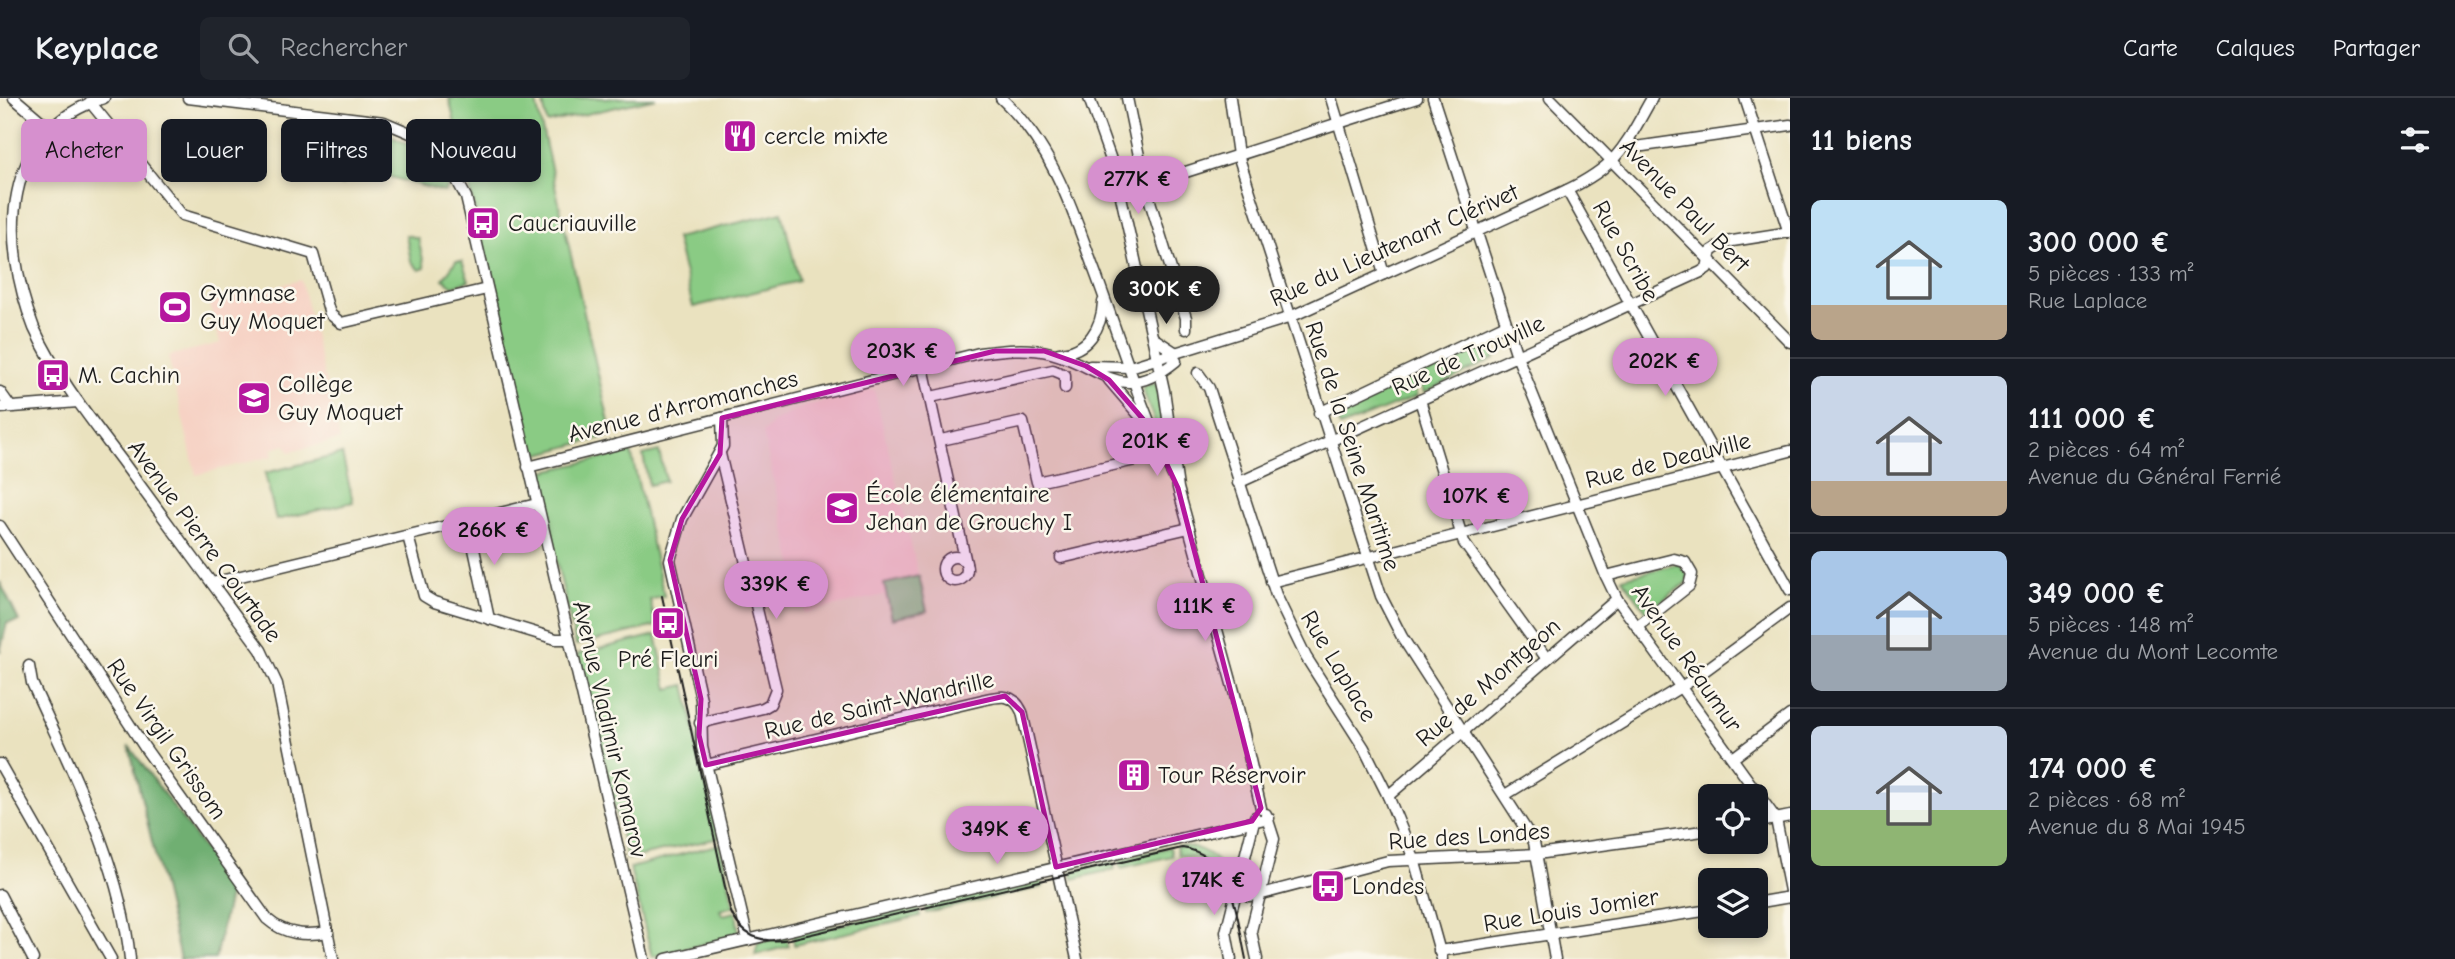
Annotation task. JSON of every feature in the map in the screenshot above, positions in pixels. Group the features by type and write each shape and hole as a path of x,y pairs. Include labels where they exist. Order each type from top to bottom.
{"street":[{"path":"14,98 39,119"},
{"path":"62,119 104,98"},
{"path":"188,98 215,99"},
{"path":"1000,98 1033,132 1063,184 1149,426 1178,488"},
{"path":"1089,98 1116,174 1161,373 1178,488 1235,695 1261,808 1269,818 1273,848 1263,894 1251,931 1257,959"},
{"path":"1127,98 1145,185 1186,318 1186,329"},
{"name":"Rue de la Seine Maritime","path":"1230,98 1238,155 1366,558 1381,596 1402,637 1534,842 1555,959"},
{"path":"1331,98 1384,274"},
{"path":"1145,185 1417,98"},
{"name":"Avenue Réaumur","path":"1433,98 1517,356 1616,599 1776,819"},
{"name":"Avenue Paul Bert","path":"1550,98 1790,342"},
{"path":"1614,161 1652,98"},
{"path":"1745,98 1789,232"},
{"name":"Avenue Vladimir Komarov","path":"215,99 384,122 422,138 446,160 466,197 644,959"},
{"path":"90,103 182,215 313,254 330,314 341,323 487,289"},
{"path":"1628,141 1636,146 1790,125"},
{"name":"Rue du Lieutenant Clérivet","path":"1130,367 1157,358 1178,355 1288,318 1567,190 1601,173 1614,161"},
{"name":"Avenue Pierre Courtade","path":"21,170 12,207 14,250 20,288 33,326 78,402 261,650 277,684 333,959"},
{"name":"Rue Scribe","path":"1567,190 1790,590"},
{"name":"Rue de Trouville","path":"1238,483 1701,272 1707,268 1710,251 1726,242 1789,232"},
{"name":"Avenue d'Arromanches","path":"1054,354 1074,350 1094,334 1103,316 1104,294"},
{"name":"Rue de Trouville","path":"1319,412 1507,324"},
{"path":"1153,338 1178,355 1164,390"},
{"name":"Avenue d'Arromanches","path":"528,467 923,367 1008,349 1054,354 1086,366 1109,380 1135,382"},
{"name":"Rue du Lieutenant Clérivet","path":"1135,382 1161,373 1178,355"},
{"name":"Avenue d'Arromanches","path":"1086,366 1130,367"},
{"path":"923,367 966,563"},
{"path":"931,397 1053,370 1065,375 1065,388"},
{"name":"Rue Laplace","path":"1198,373 1209,388 1271,582 1294,636 1364,747 1388,796 1414,859 1441,955"},
{"path":"1109,380 1149,426"},
{"path":"0,392 5,407 78,402"},
{"path":"1420,400 1461,534 1476,564 1547,659"},
{"path":"722,418 724,434 720,454 682,519 670,560 701,699 700,723 706,765 748,940"},
{"path":"941,440 1023,422 1037,482 1162,454"},
{"name":"Rue de Deauville","path":"1271,582 1790,451"},
{"path":"700,723 763,708 770,704 776,689 720,454"},
{"path":"212,583 537,504"},
{"path":"468,521 489,619"},
{"name":"Rue Virgil Grissom","path":"0,526 145,748 267,919 289,933 310,935 328,932"},
{"path":"1061,558 1189,528"},
{"path":"408,536 424,596 434,602 489,619 556,639 568,639"},
{"path":"1606,576 1674,559 1685,562 1692,574 1689,586 1638,626"},
{"name":"Rue de Montgeon","path":"1388,796 1616,599"},
{"path":"1505,795 1682,687 1790,608"},
{"path":"29,666 32,683 114,873 125,914 130,959"},
{"name":"Rue de Saint-Wandrille","path":"706,765 1006,696 1018,703 1022,712 1056,867"},
{"path":"1732,758 1790,715"},
{"path":"0,764 111,959"},
{"path":"1231,959 1226,932 1252,821 1261,808"},
{"path":"1768,820 1790,816"},
{"path":"666,959 1269,818"},
{"path":"1776,819 1790,891"},
{"name":"Rue des Londes","path":"1236,889 1249,897 1388,862 1537,854 1698,832"},
{"path":"1056,867 1077,959"},
{"path":"0,895 33,959"},
{"path":"1768,901 1790,897"},
{"name":"Rue Louis Jomier","path":"1441,955 1551,934 1698,912"}],"highlighted area":[{"path":"995,351 1044,351 1086,366 1109,380 1149,426 1178,488 1261,808 1252,821 1056,867 1022,712 1005,696 706,765 699,735 701,699 670,560 682,519 720,454 722,418"}],"shaded area":[{"name":"Collège Guy Moquet","path":"301,280 340,440 289,452 286,445 272,449 273,456 196,475 168,356 220,343 209,303"},
{"name":"École élémentaire Jehan de Grouchy I","path":"874,389 927,611 892,619 884,595 804,613 763,433 773,422 805,406"}],"green space":[{"path":"449,98 535,98 540,119 454,119"},
{"path":"542,98 656,98 547,123"},
{"path":"541,124 612,435 532,456 468,182 541,182"},
{"path":"392,137 406,144 406,181 392,178"},
{"path":"408,182 444,182 448,188 444,192"},
{"path":"782,212 799,281 693,307 676,238"},
{"path":"406,235 418,238 425,268 419,270 411,261"},
{"path":"456,261 462,261 469,281 453,286 443,279"},
{"path":"1489,343 1495,358 1424,393 1417,377"},
{"path":"1410,379 1417,396 1340,427 1334,412"},
{"path":"1156,383 1176,481 1142,387"},
{"path":"659,451 666,481 649,485 643,455"},
{"path":"631,452 664,596 650,600 656,626 576,645 536,473"},
{"path":"342,454 353,502 276,520 265,473"},
{"path":"1678,564 1688,574 1687,582 1647,612 1622,578"},
{"path":"919,576 927,611 892,619 884,584"},
{"path":"0,582 19,621 7,623 0,652"},
{"path":"656,635 668,689 685,685 719,838 627,859 578,654"},
{"path":"129,746 231,886 215,959 180,959"},
{"path":"720,844 734,906 720,910 722,915 736,912 739,935 652,957 630,868"},
{"path":"1176,846 1192,847 1213,857 1228,876 1219,878 1201,859 1178,855"},
{"path":"1170,847 1172,856 1121,868 1119,859"},
{"path":"1113,861 1115,869 1073,879 1071,871"},
{"path":"1041,878 1043,887 926,913 924,905"},
{"path":"918,906 920,916 794,945 793,936"},
{"path":"786,936 789,946 755,955 758,942"}],"tram line":[{"path":"662,596 730,910 740,927 747,932 762,939 790,939 1182,848 1200,853 1213,862 1223,875 1235,907 1246,959"}],"place":[{"name":"cercle mixte","path":"740,136"},
{"name":"Caucriauville","path":"483,223"},
{"name":"Gymnase Guy Moquet","path":"175,307"},
{"name":"M. Cachin","path":"53,375"},
{"name":"Collège Guy Moquet","path":"254,398"},
{"name":"École élémentaire Jehan de Grouchy I","path":"842,508"},
{"name":"Pré Fleuri","path":"668,623"},
{"name":"Tour Réservoir","path":"1134,775"},
{"name":"Londes","path":"1328,886"}]}
